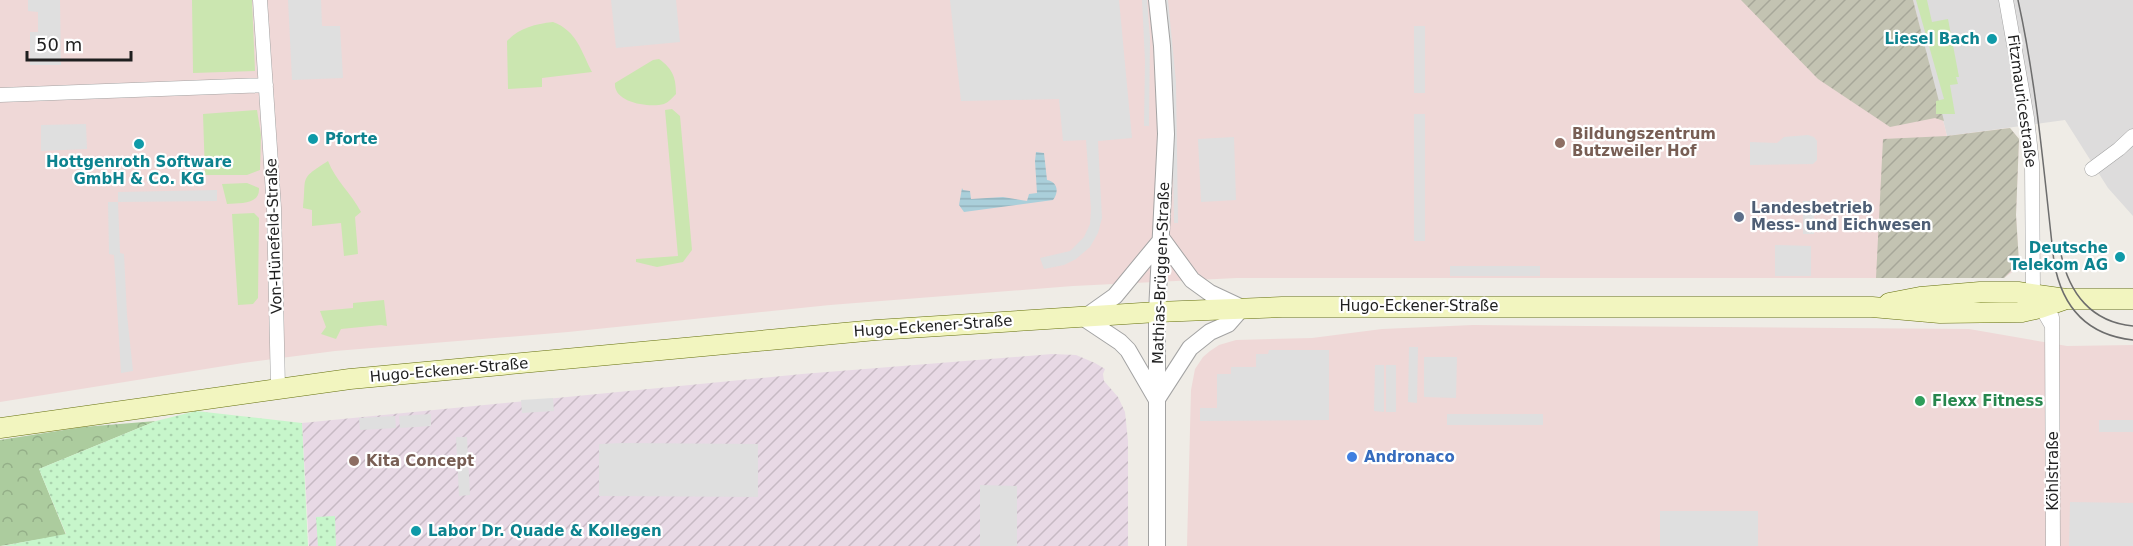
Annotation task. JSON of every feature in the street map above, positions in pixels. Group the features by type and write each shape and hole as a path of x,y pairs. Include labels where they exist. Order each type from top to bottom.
{"main road":[{"name":"Hugo-Eckener-Straße","path":"1872,306 1920,297 2000,292 2032,304"},
{"name":"Hugo-Eckener-Straße","path":"0,428 278,388 420,372 827,333 1157,312 1358,306 1872,306 1940,313 2066,299 2133,298"}],"street":[{"name":"Von-Hünefeld-Straße","path":"260,0 274,208 278,388"},
{"name":"Mathias-Brüggen-Straße","path":"1157,0 1162,46 1166,134 1157,312 1157,546"},
{"name":"Fitzmauricestraße","path":"2006,0 2030,139 2034,247 2032,304"},
{"path":"0,95 266,85"},
{"path":"2092,169 2133,136"},
{"path":"1162,239 1192,280 1242,308 1228,324 1210,332 1190,348 1157,400 1128,350 1084,318 1115,296 1162,239"},
{"path":"2032,304 2055,307 2066,299"},
{"name":"Köhlstraße","path":"2032,304 2054,375 2053,546"}],"shaded area":[{"path":"0,0 1913,0 1947,136 2010,128 2019,139 2016,215 2019,263 2015,270 2004,278 1237,278 1073,286 830,305 568,332 335,351 243,363 0,402"},
{"path":"28,0 60,0 61,65 30,65 30,32 38,32 38,12 28,11"},
{"path":"288,0 321,0 322,26 340,26 343,78 292,80"},
{"path":"611,0 676,0 680,42 616,48"},
{"path":"950,0 1119,0 1132,138 1098,141 1102,218 1098,233 1090,247 1076,259 1064,265 1044,269 1040,258 1070,251 1084,237 1090,224 1086,140 1063,141 1059,99 961,101"},
{"path":"1142,0 1147,0 1150,38 1149,126 1144,126 1145,61"},
{"path":"1164,0 1168,0 1176,82 1178,223 1174,223 1172,111"},
{"path":"1741,0 1913,0 1944,121 1935,118 1890,127 1818,79"},
{"path":"1913,0 2133,0 2133,216 2108,188 2065,120 1947,136"},
{"path":"1414,26 1425,26 1425,93 1414,93"},
{"path":"1414,114 1425,114 1425,241 1414,241"},
{"path":"86,124 87,149 41,151 41,125"},
{"path":"2010,128 2019,139 2016,215 2019,263 2004,278 1876,278 1883,139 1947,136"},
{"path":"1808,135 1817,141 1817,160 1813,164 1750,165 1750,142 1777,143 1784,137"},
{"path":"1234,137 1236,200 1201,202 1198,139"},
{"path":"217,190 217,201 118,202 118,192"},
{"path":"1803,201 1814,201 1814,234 1803,234"},
{"path":"108,202 118,202 120,253 124,254 133,371 121,373 114,255 109,254"},
{"path":"1775,245 1811,246 1811,276 1775,276"},
{"path":"1450,266 1540,266 1540,276 1450,276"},
{"path":"1473,325 1969,329 2067,346 2133,345 2133,546 1187,546 1191,390 1195,369 1210,351 1219,345 1236,340 1312,338 1382,329"},
{"path":"1409,347 1418,347 1417,403 1408,402"},
{"path":"1269,350 1329,350 1329,420 1200,421 1200,408 1217,408 1217,374 1231,374 1231,367 1256,367 1256,354 1268,354"},
{"path":"1052,354 1076,355 1105,369 1104,381 1118,397 1125,412 1128,441 1128,546 309,546 302,423 802,374"},
{"path":"1424,357 1457,357 1456,398 1424,397"},
{"path":"1375,365 1384,365 1384,412 1374,411"},
{"path":"1386,365 1396,365 1396,412 1386,412"},
{"path":"553,398 554,411 522,413 521,400"},
{"path":"431,414 431,426 400,428 399,416"},
{"path":"1447,414 1543,414 1543,425 1447,425"},
{"path":"395,416 396,428 360,430 359,418"},
{"path":"2099,420 2133,420 2133,432 2099,432"},
{"path":"456,437 467,437 470,495 459,496"},
{"path":"599,444 758,444 758,497 599,496"},
{"path":"980,485 1017,486 1017,546 980,546"},
{"path":"2070,502 2133,503 2133,546 2069,546"},
{"path":"1660,511 1758,511 1758,546 1660,546"}],"green space":[{"path":"192,0 252,0 255,71 193,73"},
{"path":"1916,0 1927,0 1932,22 1948,19 1959,77 1956,77 1958,84 1950,85 1955,114 1936,114 1936,101 1944,99"},
{"path":"553,22 573,36 592,72 542,78 542,87 508,89 507,41 528,27"},
{"path":"659,59 671,70 674,79 676,94 670,100 664,104 650,105 634,102 620,95 615,83 653,60"},
{"path":"672,109 680,116 692,250 683,262 657,267 636,262 636,259 678,256 665,110"},
{"path":"257,110 261,135 260,170 247,175 205,175 203,114"},
{"path":"328,161 361,212 355,217 358,254 344,256 341,223 312,226 312,210 303,208 308,176"},
{"path":"247,183 259,188 256,198 248,202 227,204 222,184"},
{"path":"254,213 259,218 258,298 253,304 238,305 232,214"},
{"path":"384,300 387,326 341,329 336,339 321,334 326,327 320,311 353,308 353,303"},
{"path":"196,411 302,423 308,546 2,546 66,534 39,469 156,421"},
{"path":"156,421 39,469 66,535 0,546 0,440 83,427"},
{"path":"335,516 336,546 318,546 316,517"}],"water":[{"path":"1036,152 1044,153 1047,180 1051,181 1056,188 1053,200 964,212 959,205 962,188 970,191 971,199 1003,197 1027,201 1029,194 1037,193"}],"tram line":[{"path":"2018,0 2035,97 2054,262 2058,278 2070,305 2089,325 2116,337 2133,340"},
{"path":"2061,254 2070,281 2084,303 2105,319 2133,326"}],"place":[{"name":"Liesel Bach","path":"1992,39"},
{"name":"Pforte","path":"313,139"},
{"name":"Bildungszentrum Butzweiler Hof","path":"1560,143"},
{"name":"Hottgenroth Software GmbH & Co. KG","path":"139,144"},
{"name":"Landesbetrieb Mess- und Eichwesen","path":"1739,217"},
{"name":"Deutsche Telekom AG","path":"2120,257"},
{"name":"Flexx Fitness","path":"1920,401"},
{"name":"Andronaco","path":"1352,457"},
{"name":"Kita Concept","path":"354,461"},
{"name":"Labor Dr. Quade & Kollegen","path":"416,531"}]}
